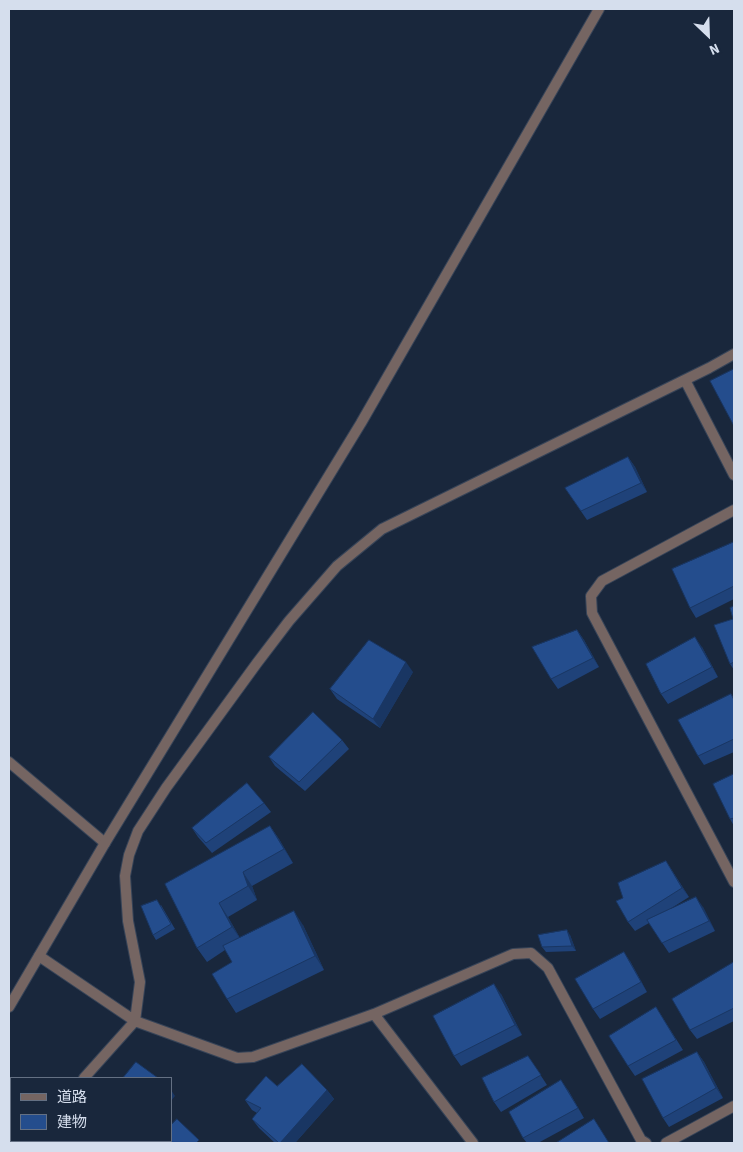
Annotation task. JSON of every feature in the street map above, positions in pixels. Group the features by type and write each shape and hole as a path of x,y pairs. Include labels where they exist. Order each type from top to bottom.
{"street":[{"path":"9,1007 105,843 361,423 599,9"},
{"path":"85,1077 135,1021 140,982 128,921 125,876 129,855 138,831 166,788 257,663 289,621 336,566 382,529 710,368 734,354"},
{"path":"685,380 734,475"},
{"path":"734,510 602,581 591,596 592,613 734,882"},
{"path":"9,762 105,843"},
{"path":"39,956 135,1021 238,1058 253,1057 374,1014 513,954 531,953 548,968 641,1140 646,1143"},
{"path":"374,1014 473,1143"},
{"path":"666,1143 734,1106"}],"building":[{"path":"734,369 734,426 710,381"},
{"path":"628,457 641,483 581,511 565,488"},
{"path":"734,542 734,586 690,608 672,569"},
{"path":"734,606 734,662 730,664 714,625 733,619 730,608"},
{"path":"577,630 593,658 551,679 532,647"},
{"path":"695,637 712,667 661,694 646,664"},
{"path":"369,640 406,662 373,719 330,689"},
{"path":"731,694 734,700 734,739 698,756 678,720"},
{"path":"313,712 342,740 299,782 269,757"},
{"path":"734,774 734,818 730,819 713,784"},
{"path":"247,783 264,803 206,843 192,828"},
{"path":"270,826 284,849 243,872 248,886 219,903 232,927 197,948 165,884"},
{"path":"666,861 682,888 628,922 616,901 623,898 618,883"},
{"path":"696,897 709,921 662,943 647,920"},
{"path":"157,900 171,924 153,935 141,906"},
{"path":"294,911 315,956 227,999 212,974 232,962 223,946"},
{"path":"567,930 572,946 542,947 538,935"},
{"path":"624,952 641,982 593,1009 575,979"},
{"path":"734,962 734,1008 690,1030 672,999"},
{"path":"494,984 515,1025 454,1056 433,1016"},
{"path":"656,1007 676,1040 628,1066 609,1036"},
{"path":"697,1052 716,1088 663,1118 642,1079"},
{"path":"528,1056 541,1075 494,1102 482,1078"},
{"path":"136,1062 157,1077 124,1077"},
{"path":"302,1064 327,1090 279,1143 252,1119 261,1108 245,1100 266,1076 277,1086"},
{"path":"561,1080 578,1108 523,1138 509,1112"},
{"path":"177,1119 199,1140 196,1143 153,1143 172,1142 172,1124"},
{"path":"594,1119 609,1143 556,1143"}]}
